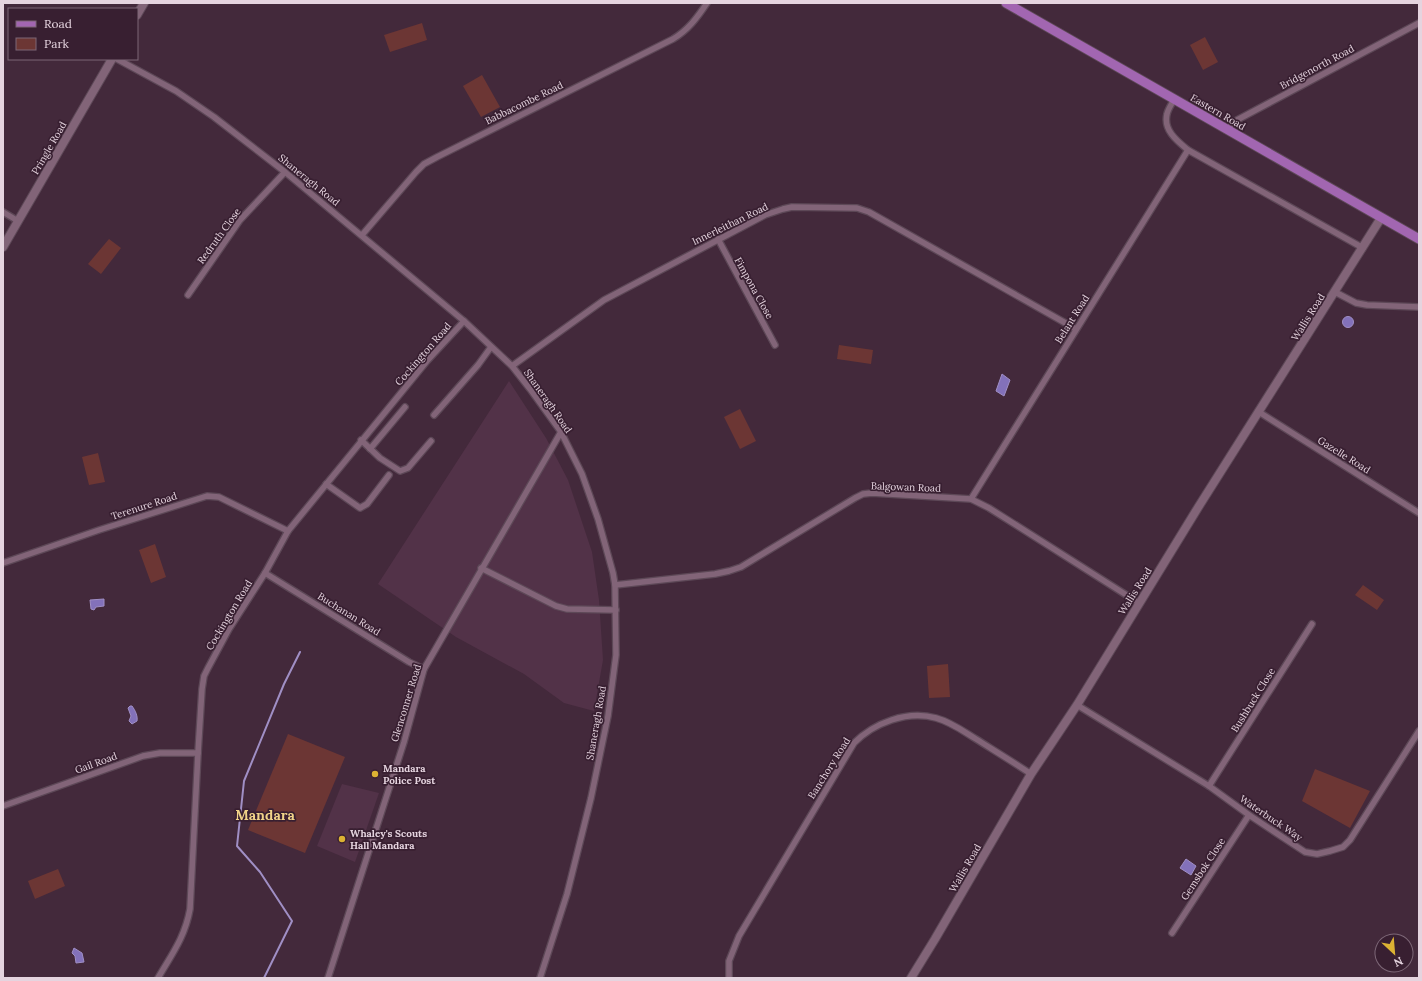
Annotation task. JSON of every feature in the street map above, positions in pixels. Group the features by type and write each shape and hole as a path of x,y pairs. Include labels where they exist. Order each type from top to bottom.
{"main road":[{"name":"Eastern Road","path":"1006,3 1419,239"}],"street":[{"path":"138,13 144,3"},
{"name":"Babbacombe Road","path":"362,235 424,164 673,39 683,33 690,26 707,3"},
{"name":"Bridgenorth Road","path":"1226,130 1237,120 1419,23"},
{"name":"Pringle Road","path":"3,247 111,60"},
{"name":"Shaneragh Road","path":"119,60 176,91 214,117 285,172 362,235 464,322 512,366 561,432 582,474 592,499 606,546 615,586 616,655 608,716 591,798 567,894 540,978"},
{"path":"1174,99 1167,113 1168,127 1176,140 1188,150 1363,248"},
{"name":"Belant Road","path":"971,499 1188,150"},
{"name":"Redruth Close","path":"188,295 240,220 285,172"},
{"name":"Innerleithan Road","path":"512,366 604,300 765,216 792,207 857,208 869,212 1076,329"},
{"path":"3,212 18,221"},
{"name":"Wallis Road","path":"912,978 1031,774 1077,705 1139,603 1381,218"},
{"name":"Fimpona Close","path":"718,240 775,345"},
{"path":"1335,292 1356,303 1367,305 1419,307"},
{"name":"Cockington Road","path":"158,978 182,937 187,924 190,909 198,753 204,676 229,629 265,573 288,531 427,361 464,322"},
{"path":"434,415 478,365 491,347"},
{"path":"370,449 405,407"},
{"name":"Gazelle Road","path":"1259,412 1419,513"},
{"name":"Glenconner Road","path":"328,978 402,749 424,669 561,432"},
{"path":"361,440 380,458 400,471 408,468 430,441"},
{"path":"326,484 360,508 367,504 389,475"},
{"name":"Balgowan Road","path":"615,586 729,572 855,498 863,494 872,493 971,499 989,508 1139,603"},
{"name":"Terenure Road","path":"3,563 207,496 219,497 288,531"},
{"path":"481,568 556,606 567,609 616,610"},
{"name":"Buchanan Road","path":"265,573 409,662 424,669"},
{"name":"Bushbuck Close","path":"1209,786 1312,624"},
{"name":"Waterbuck Way","path":"1077,705 1209,786 1249,815 1305,852 1317,854 1343,847 1350,840 1419,732"},
{"name":"Banchory Road","path":"729,978 729,961 739,936 854,743 875,726 908,717 934,718 946,721 1031,774"},
{"name":"Gail Road","path":"3,806 143,756 160,753 198,753"},
{"name":"Gemsbok Close","path":"1172,933 1249,815"}],"shaded area":[{"path":"1348,316 1352,318 1354,322 1352,326 1348,328 1344,326 1342,322 1344,318"},
{"path":"1002,374 1010,380 1004,396 996,391"},
{"path":"509,381 546,438 568,480 592,552 599,600 603,660 594,711 564,703 524,674 456,637 378,584"},
{"path":"104,599 104,606 96,607 94,610 91,609 90,600"},
{"path":"132,706 137,717 137,721 132,724 129,721 131,716 128,708"},
{"path":"342,784 379,793 355,862 317,846"},
{"path":"1186,859 1196,866 1191,875 1180,868"},
{"path":"74,948 82,953 84,962 76,963 75,956 72,953"}],"green space":[{"path":"422,23 427,40 390,52 384,35"},
{"path":"1205,37 1218,62 1203,70 1190,45"},
{"path":"482,75 500,107 481,117 463,86"},
{"path":"109,239 121,248 101,274 88,264"},
{"path":"839,345 873,350 871,364 837,359"},
{"path":"740,409 756,441 740,449 724,417"},
{"path":"98,453 105,482 89,485 82,457"},
{"path":"155,544 166,577 151,583 139,550"},
{"path":"1363,585 1384,600 1377,610 1355,595"},
{"path":"948,664 950,697 929,698 927,666"},
{"path":"288,734 345,757 305,853 248,830"},
{"path":"1315,769 1370,791 1350,828 1302,801"},
{"path":"58,869 65,886 35,899 28,881"}],"waterway":[{"path":"264,978 292,921 260,872 237,846 244,781 284,684 300,652"}],"place":[{"name":"Mandara Police Post","path":"375,774"},
{"name":"Whaley's Scouts Hall Mandara","path":"342,839"}],"district":[{"name":"Mandara","path":"265,815"}]}
